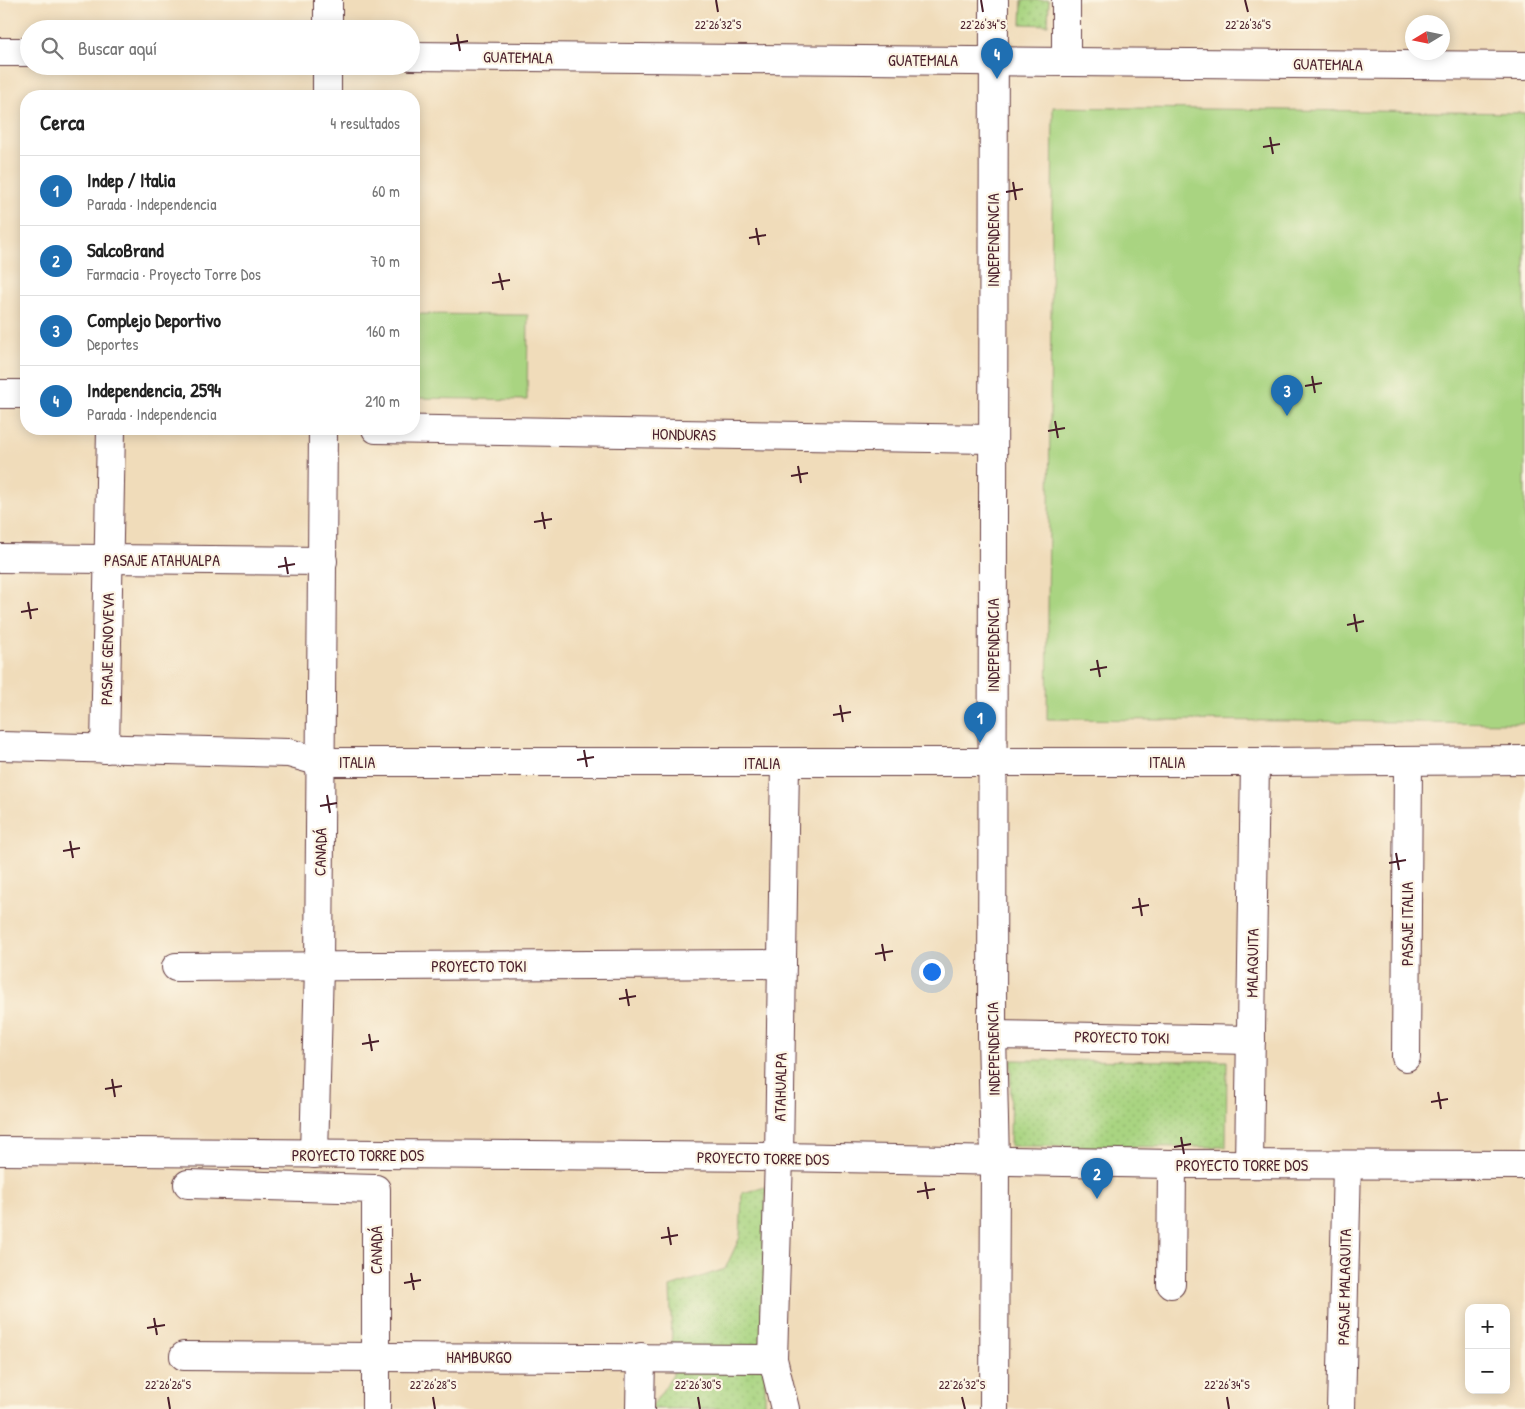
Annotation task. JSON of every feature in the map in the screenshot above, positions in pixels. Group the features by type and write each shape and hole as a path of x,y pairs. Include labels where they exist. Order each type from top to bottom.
{"street":[{"path":"328,0 328,20"},
{"name":"INDEPENDENCIA","path":"994,0 992,61 994,1409"},
{"path":"1066,0 1066,62"},
{"path":"0,52 20,52"},
{"name":"GUATEMALA","path":"420,56 1525,66"},
{"path":"327,75 327,90"},
{"path":"0,394 20,394"},
{"name":"HONDURAS","path":"420,430 992,438"},
{"name":"PASAJE GENOVEVA","path":"105,749 111,435"},
{"name":"CANADÁ","path":"314,1154 319,967 323,435"},
{"name":"PASAJE ATAHUALPA","path":"0,558 323,560"},
{"name":"ITALIA","path":"0,746 289,753 321,762 785,763 1525,760"},
{"name":"PASAJE ITALIA","path":"1406,1057 1408,761"},
{"name":"MALAQUITA","path":"1250,1164 1255,762"},
{"name":"ATAHUALPA","path":"785,763 779,1157 773,1359 785,1409"},
{"name":"PROYECTO TOKI","path":"176,968 782,964"},
{"name":"PROYECTO TOKI","path":"992,1035 1251,1040"},
{"name":"PROYECTO TORRE DOS","path":"0,1151 779,1157 1172,1164 1525,1164"},
{"path":"1171,1284 1172,1164"},
{"name":"PASAJE MALAQUITA","path":"1341,1409 1347,1165"},
{"name":"CANADÁ","path":"188,1184 376,1189 376,1409"},
{"name":"HAMBURGO","path":"184,1356 773,1359"},
{"path":"640,1409 641,1357"}],"green space":[{"path":"1022,0 1049,0 1048,25 1021,24"},
{"path":"1053,107 1525,113 1525,723 1047,719"},
{"path":"420,314 528,315 527,400 420,398"},
{"path":"1011,1060 1227,1061 1226,1147 1010,1146"},
{"path":"766,1187 765,1409 652,1409 652,1406 673,1375 670,1287 725,1269 740,1237 742,1193"}],"place":[{"name":"Independencia, 2594","path":"997,79"},
{"name":"Complejo Deportivo","path":"1287,416"},
{"name":"Indep / Italia","path":"980,743"},
{"name":"SalcoBrand","path":"1097,1199"}]}
